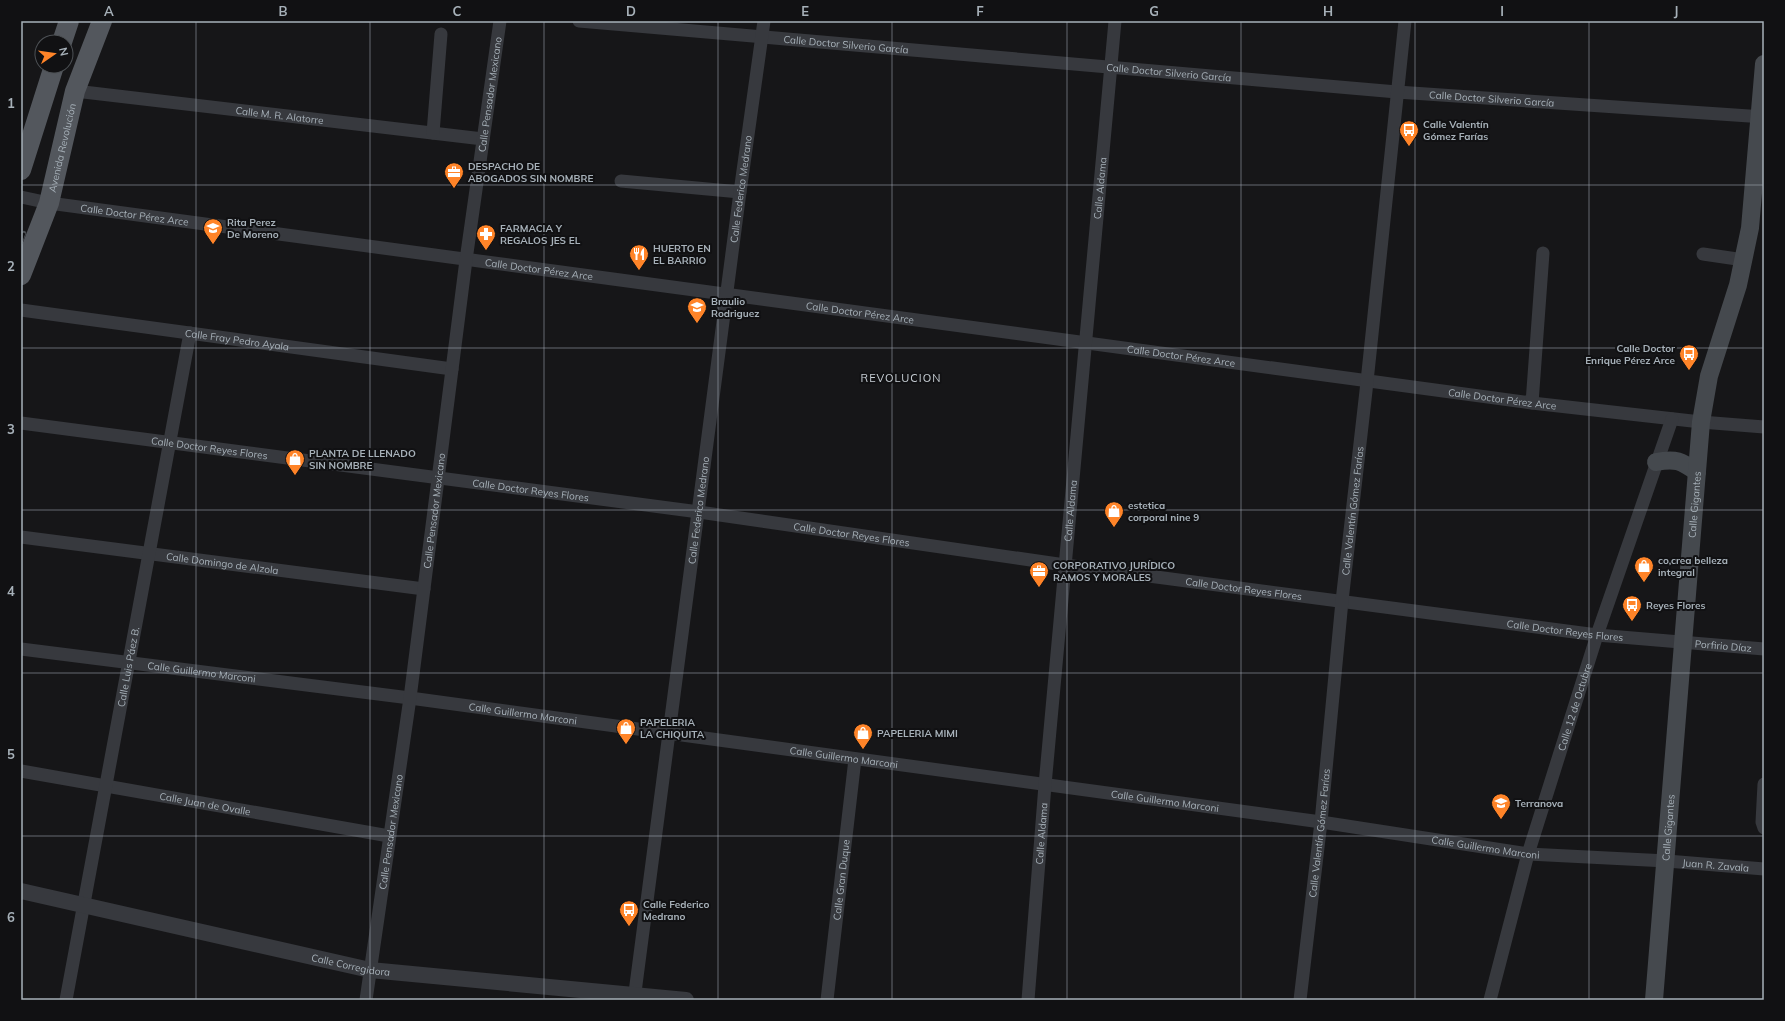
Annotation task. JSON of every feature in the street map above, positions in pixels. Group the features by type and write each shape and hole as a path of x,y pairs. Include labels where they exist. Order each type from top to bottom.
{"main road":[{"path":"65,34 69,21"},
{"name":"Avenida Revolución","path":"21,275 49,203 75,91 102,21"},
{"name":"Calle Gigantes","path":"1654,1000 1701,422 1709,376 1738,285 1750,228 1762,116 1764,64"},
{"path":"21,170 51,74"},
{"path":"1656,462 1678,460 1697,472"}],"street":[{"name":"Calle Pensador Mexicano","path":"366,1000 410,698 466,260 500,21"},
{"name":"Calle Doctor Silverio García","path":"579,21 1397,92 1762,116"},
{"name":"Calle Federico Medrano","path":"635,998 728,294 740,192 764,21"},
{"name":"Calle Aldama","path":"1028,1000 1045,785 1085,342 1112,68 1115,21"},
{"name":"Calle Valentín Gómez Farías","path":"1300,1000 1321,822 1342,601 1405,21"},
{"path":"433,133 441,34"},
{"name":"Calle M. R. Alatorre","path":"75,91 483,139"},
{"path":"621,181 740,192"},
{"name":"Calle Doctor Pérez Arce","path":"21,197 49,203 466,260 1532,403 1672,419 1764,427"},
{"path":"1532,403 1543,252"},
{"path":"1703,254 1744,260"},
{"name":"Calle Fray Pedro Ayala","path":"21,310 452,369"},
{"name":"Calle Luis Páez B.","path":"66,1000 168,443 190,333"},
{"name":"Calle 12 de Octubre","path":"1490,1000 1528,854 1597,636 1672,419"},
{"name":"Calle Doctor Reyes Flores","path":"21,423 699,512 1065,566 1342,601 1597,636 1683,642"},
{"name":"Calle Domingo de Alzola","path":"21,537 424,588"},
{"name":"Porfirio Díaz","path":"1683,642 1764,649"},
{"name":"Calle Guillermo Marconi","path":"21,649 410,698 1321,822 1528,854 1666,861"},
{"name":"Calle Gran Duque","path":"827,1000 855,759"},
{"name":"Calle Juan de Ovalle","path":"21,771 389,836"},
{"path":"1764,784 1762,822 1764,828"},
{"name":"Juan R. Zavala","path":"1666,861 1764,869"},
{"name":"Calle Corregidora","path":"21,891 370,970 635,998 686,1000"}],"railway":[{"path":"21,241 24,233"}],"place":[{"name":"Calle Valentín Gómez Farías","path":"1409,147"},
{"name":"DESPACHO DE ABOGADOS SIN NOMBRE","path":"454,189"},
{"name":"Rita Perez De Moreno","path":"213,245"},
{"name":"FARMACIA Y REGALOS JES EL","path":"486,251"},
{"name":"HUERTO EN EL BARRIO","path":"639,271"},
{"name":"Braulio Rodriguez","path":"697,324"},
{"name":"Calle Doctor Enrique Pérez Arce","path":"1689,371"},
{"name":"PLANTA DE LLENADO SIN NOMBRE","path":"295,476"},
{"name":"estetica corporal nine 9","path":"1114,528"},
{"name":"co,crea belleza integral","path":"1644,583"},
{"name":"CORPORATIVO JURÍDICO RAMOS Y MORALES","path":"1039,588"},
{"name":"Reyes Flores","path":"1632,622"},
{"name":"PAPELERIA LA CHIQUITA","path":"626,745"},
{"name":"PAPELERIA MIMI","path":"863,750"},
{"name":"Terranova","path":"1501,820"},
{"name":"Calle Federico Medrano","path":"629,927"}],"district":[{"name":"REVOLUCION","path":"901,378"}]}
